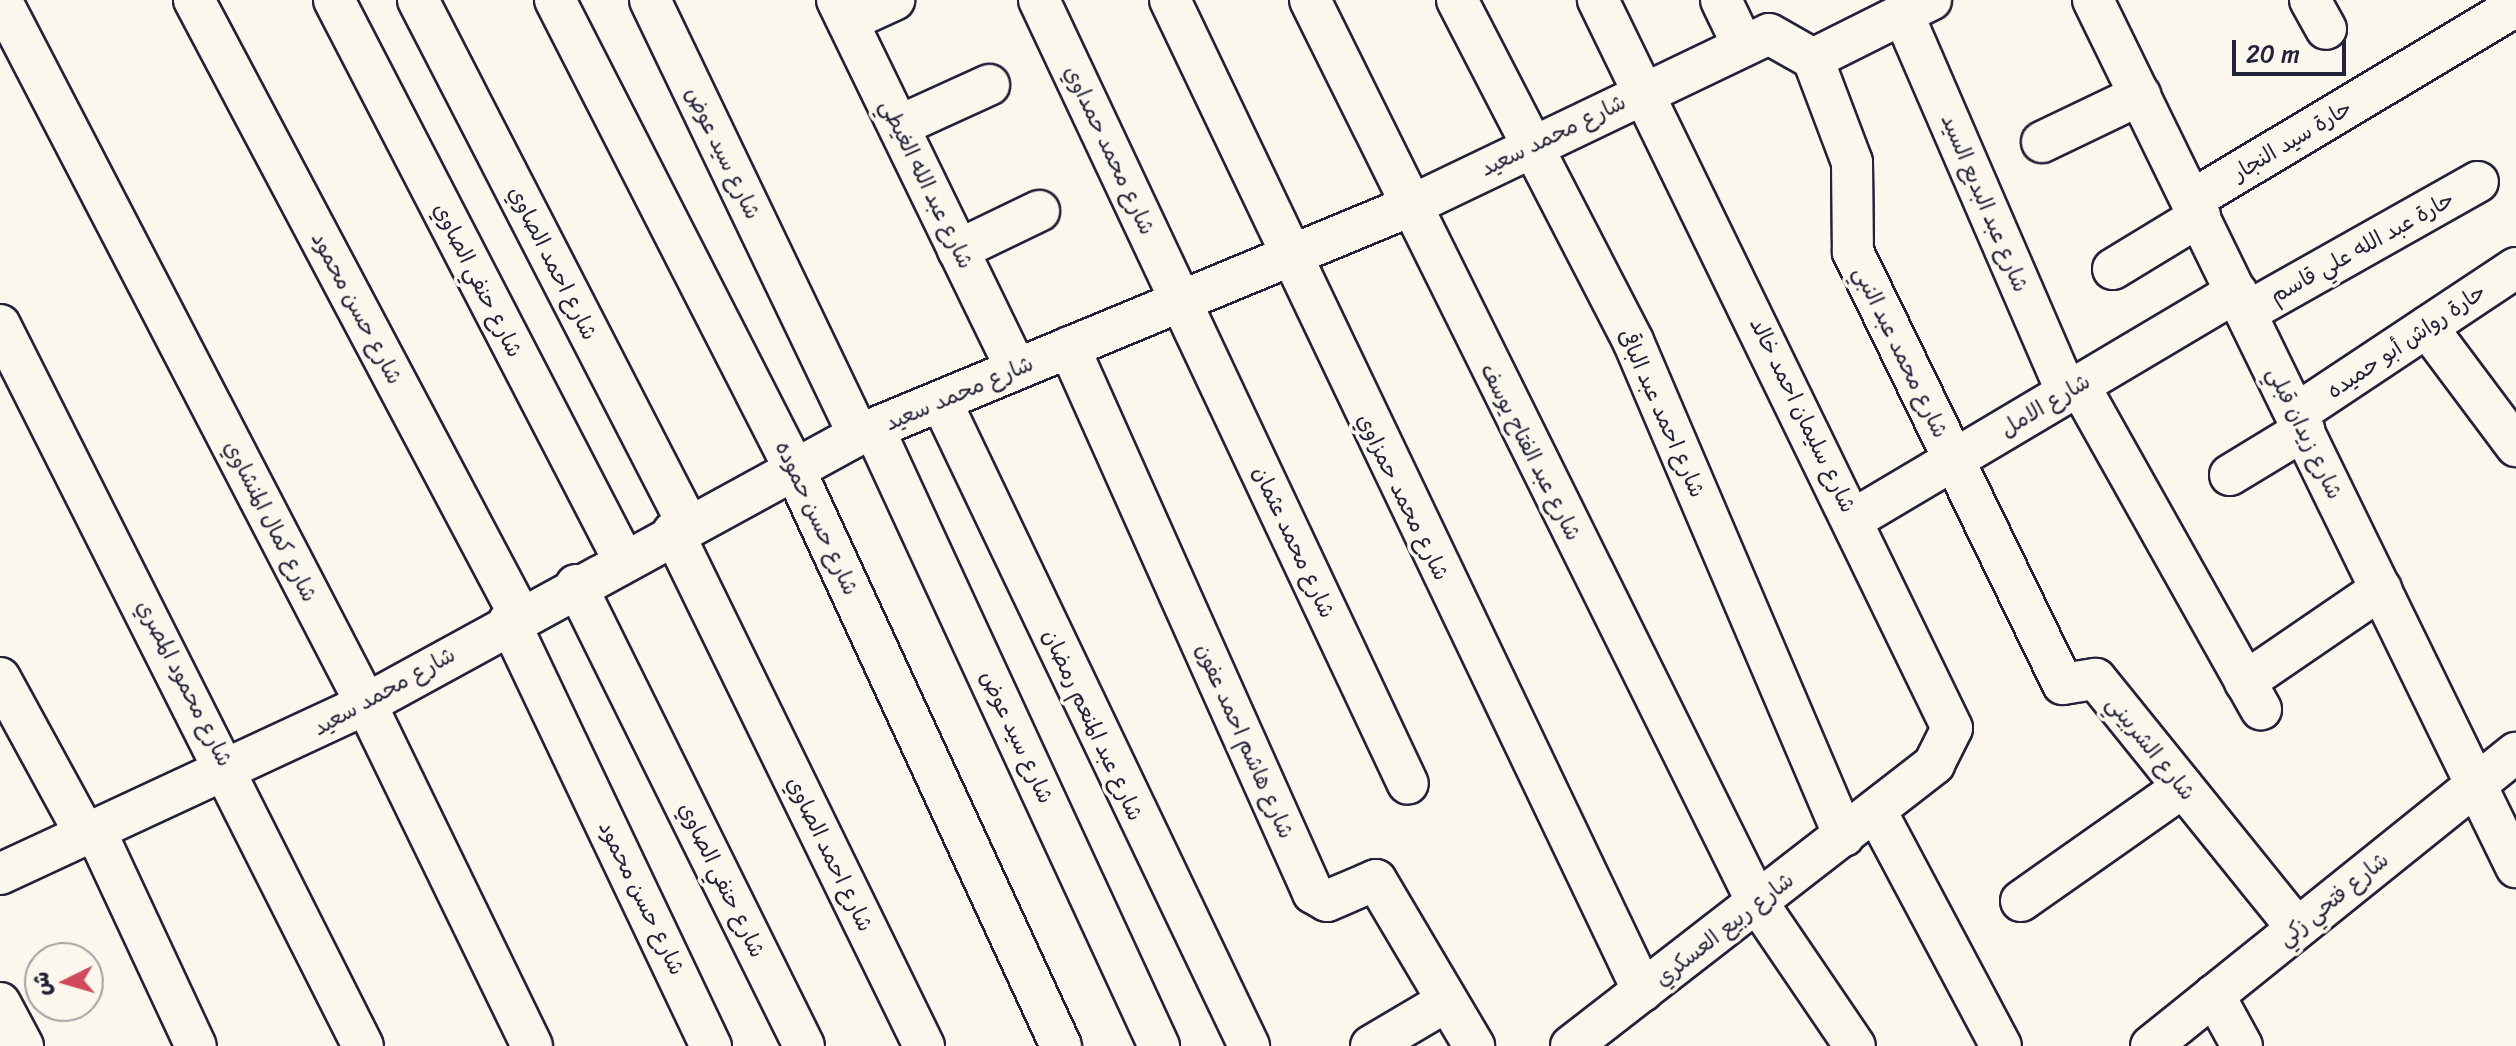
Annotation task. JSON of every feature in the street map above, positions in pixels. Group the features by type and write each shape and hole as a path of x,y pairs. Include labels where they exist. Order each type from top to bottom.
{"street":[{"name":"شارع كمال المنشاوي","path":"1,0 366,704 532,1046"},
{"name":"شارع حسن محمود","path":"194,0 514,618 711,1046"},
{"name":"شارع حنفي الصاوي","path":"334,0 623,559"},
{"name":"شارع احمد الصاوي","path":"418,0 680,529 924,1046"},
{"name":"شارع حسن حموده","path":"555,0 794,468 1061,1046"},
{"name":"شارع سيد عوض","path":"650,0 866,432 1159,1046"},
{"path":"843,10 894,0"},
{"name":"شارع محمد حمداوي","path":"1039,0 1180,300"},
{"name":"شارع محمد حمزاوي","path":"1170,0 1286,255 1643,991"},
{"name":"شارع عبد الفتاح يوسف","path":"1310,0 1408,207 1757,902 1855,1046"},
{"name":"شارع احمد عبد الباقى","path":"1457,0 1527,145 1633,341 1844,836"},
{"name":"شارع سليمان احمد خالد","path":"1598,0 1854,519 1952,728 1934,764 1876,811"},
{"path":"1721,0 1743,46"},
{"name":"شارع زيدان قبلي","path":"2093,0 2516,867"},
{"name":"حارة سيد النجار","path":"2113,269 2196,208 2516,6"},
{"path":"1813,59 1917,7"},
{"name":"شارع عبد البديع السيد","path":"1917,7 2073,389 2253,696 2381,589"},
{"name":"شارع عبد الله الغيطي","path":"843,10 1016,369"},
{"name":"شارع محمد سعيد","path":"0,874 230,771 366,704 514,618 866,432 1286,255 1408,207 1527,145 1743,46 1774,34 1798,57 1813,59"},
{"name":"شارع محمد عبد النبي","path":"1813,59 1852,162 1853,252 1953,460"},
{"path":"899,126 989,85"},
{"path":"2042,142 2140,95"},
{"name":"حارة عبد الله علي قاسم","path":"2242,302 2478,182"},
{"path":"958,250 1039,211"},
{"name":"حارة رواش أبو حميده","path":"2230,475 2427,327 2516,268"},
{"name":"شارع محمد عثمان","path":"1180,300 1408,784"},
{"name":"شارع الامل","path":"1854,519 2073,389 2242,302"},
{"name":"شارع محمود المصري","path":"0,325 230,771 363,1046"},
{"path":"2427,327 2516,446"},
{"name":"شارع هاشم احمد عفون","path":"1069,347 1313,893 1327,901 1376,880 1474,1046"},
{"name":"شارع عبد المنعم رمضان","path":"941,401 1249,1046"},
{"name":"شارع الشربيني","path":"1953,460 2063,684 2093,677 2297,928"},
{"name":"شارع حنفي الصاوي","path":"576,585 804,1046"},
{"path":"0,678 91,834 196,1046"},
{"name":"شارع فتحي زكي","path":"2151,1046 2516,753"},
{"path":"2021,901 2183,787"},
{"path":"1876,811 2001,1046"},
{"name":"شارع ربيع العسكري","path":"1571,1046 1876,811"},
{"path":"2214,995 2242,1046"},
{"path":"1371,1046 1447,1001"},
{"path":"0,1003 23,1046"}]}
